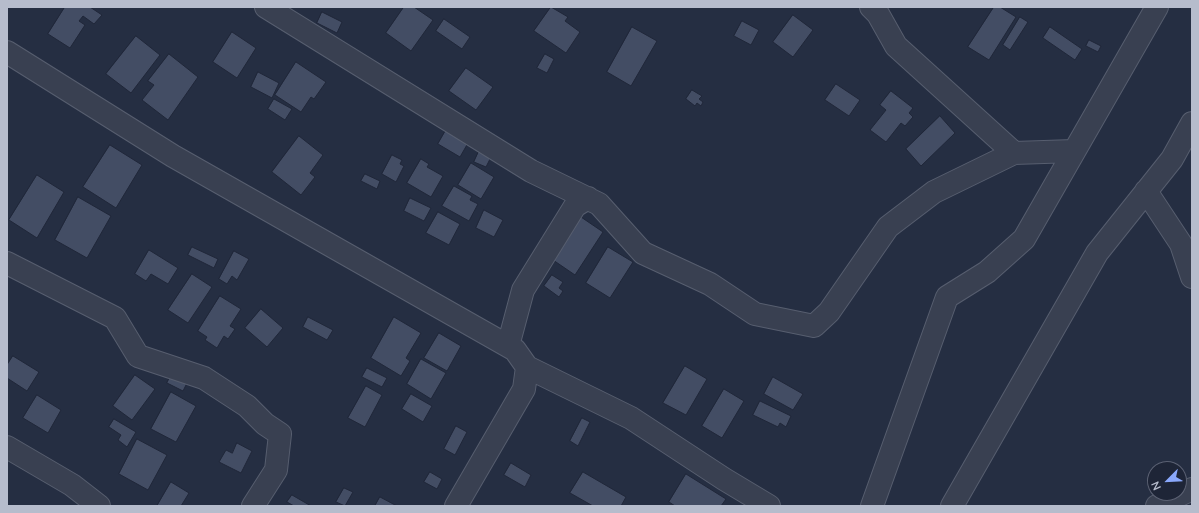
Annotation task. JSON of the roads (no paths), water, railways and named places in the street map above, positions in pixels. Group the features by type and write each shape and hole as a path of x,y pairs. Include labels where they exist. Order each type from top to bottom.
{"street":[{"path":"266,7 531,170 599,204 643,253 710,284 755,314 814,326 829,312 888,226 934,192 1014,153 1074,151"},
{"path":"871,7 878,14 896,46 1014,153"},
{"path":"872,506 948,297 987,272 1024,239 1157,7"},
{"path":"7,52 174,156 515,350 527,367 631,418 724,479 769,506"},
{"path":"952,506 1097,253 1172,159 1192,123"},
{"path":"1146,191 1181,244 1192,277"},
{"path":"508,346 523,290 575,206 588,198"},
{"path":"7,263 115,318 138,356 204,378 247,406 265,424 280,434 276,470 253,506"},
{"path":"456,506 524,389 527,367"},
{"path":"7,447 72,486 99,506"},
{"path":"1157,506 1192,489"}]}
